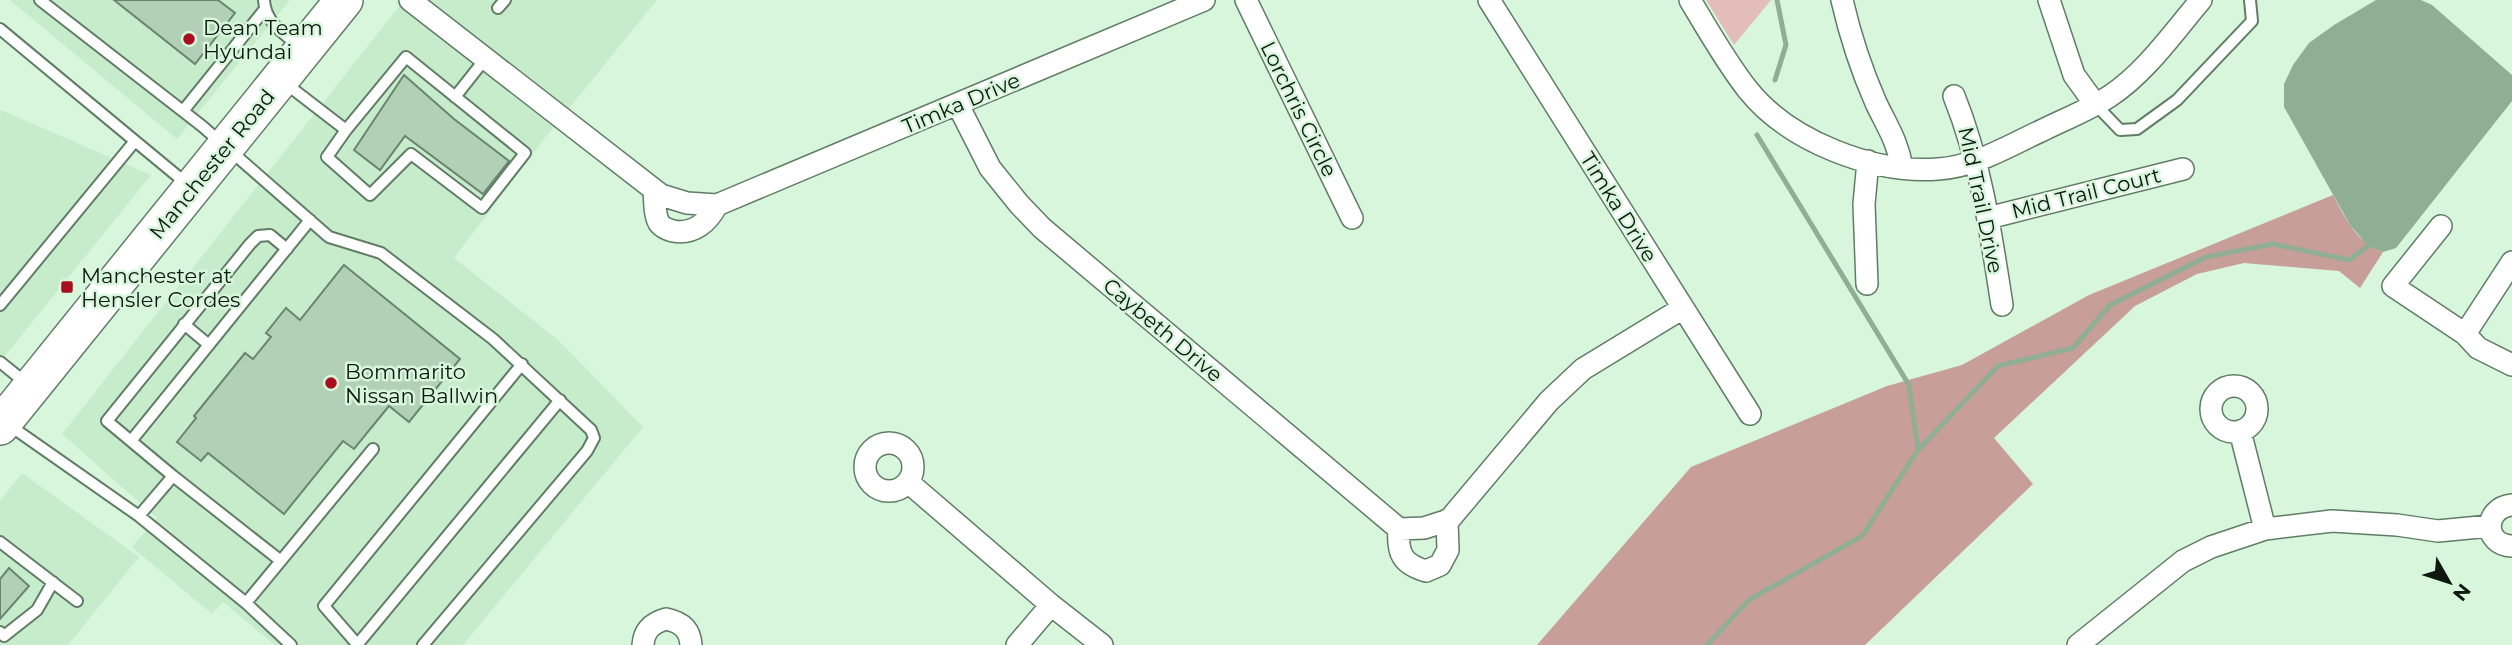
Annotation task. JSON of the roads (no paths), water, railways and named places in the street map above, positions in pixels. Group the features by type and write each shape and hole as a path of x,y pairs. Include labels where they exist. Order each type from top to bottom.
{"highway":[{"name":"Manchester Road","path":"2,424 344,0"}],"street":[{"name":"Timka Drive","path":"410,0 661,195 687,203 717,205 1204,0"},
{"name":"Lorchris Circle","path":"1246,0 1352,218"},
{"name":"Timka Drive","path":"1489,0 1750,414"},
{"path":"1690,0 1748,90 1779,119 1825,148 1902,168 1940,169 1975,161 2110,96 2150,61 2201,0"},
{"path":"1842,0 1853,45 1900,153 1902,168"},
{"path":"2049,0 2074,75 2095,104"},
{"name":"Mid Trail Drive","path":"1954,96 1969,134 1988,218 2002,305"},
{"name":"Caybeth Drive","path":"958,105 990,168 1018,204 1042,228 1399,529"},
{"path":"1867,284 1864,204 1868,161"},
{"name":"Mid Trail Court","path":"1988,218 2183,169"},
{"name":"Timka Drive","path":"654,190 660,224 669,230 683,232 699,227 711,217 717,205"},
{"path":"2441,226 2393,286 2465,334 2478,348 2512,365"},
{"path":"2465,334 2512,262"},
{"path":"1447,520 1448,550 1440,565 1426,571 1410,566 1401,554 1399,529 1424,528 1447,520 1549,401 1583,369 1683,308"},
{"path":"2240,432 2265,529"},
{"path":"908,482 1051,605 1102,645"},
{"path":"2512,505 2505,505 2494,513 2490,526 2494,539 2512,546"},
{"path":"2078,645 2183,561 2211,547 2265,529 2332,522 2397,525 2438,531 2490,526"},
{"path":"1017,645 1051,605"},
{"path":"643,645 651,626 666,620 682,625 691,638 691,645"}],"lane":[{"path":"40,0 183,111 329,237 381,253 493,339 591,430 594,438 587,451 423,645"},
{"path":"2095,104 2120,130 2137,129 2177,100 2252,21 2250,0"},
{"path":"183,111 264,5"},
{"path":"264,5 270,20 303,50"},
{"path":"0,29 192,188"},
{"path":"406,57 526,153 482,208 411,154 370,195 327,157 346,130 406,57"},
{"path":"455,97 485,59"},
{"path":"280,79 346,130"},
{"path":"0,304 135,141"},
{"path":"131,441 310,220"},
{"path":"281,561 107,421 258,236 270,235 287,249"},
{"path":"184,324 209,345"},
{"path":"0,362 31,387"},
{"path":"522,364 324,607 357,645 560,400"},
{"path":"2,424 139,516 246,603 291,645"},
{"path":"246,603 373,449"},
{"path":"139,516 173,476"},
{"path":"0,542 77,601"},
{"path":"0,632 4,636 37,610 53,582"}],"waterway":[{"path":"1775,80 1786,45 1777,0"},
{"path":"1707,645 1749,600 1862,536 1918,450 1909,385 1757,135"},
{"path":"1919,449 1998,366 2073,348 2110,305 2206,257 2273,244 2349,260 2368,246"}],"place":[{"name":"Dean Team Hyundai","path":"189,39"},
{"name":"Manchester at Hensler Cordes","path":"67,287"},
{"name":"Bommarito Nissan Ballwin","path":"331,383"}]}
